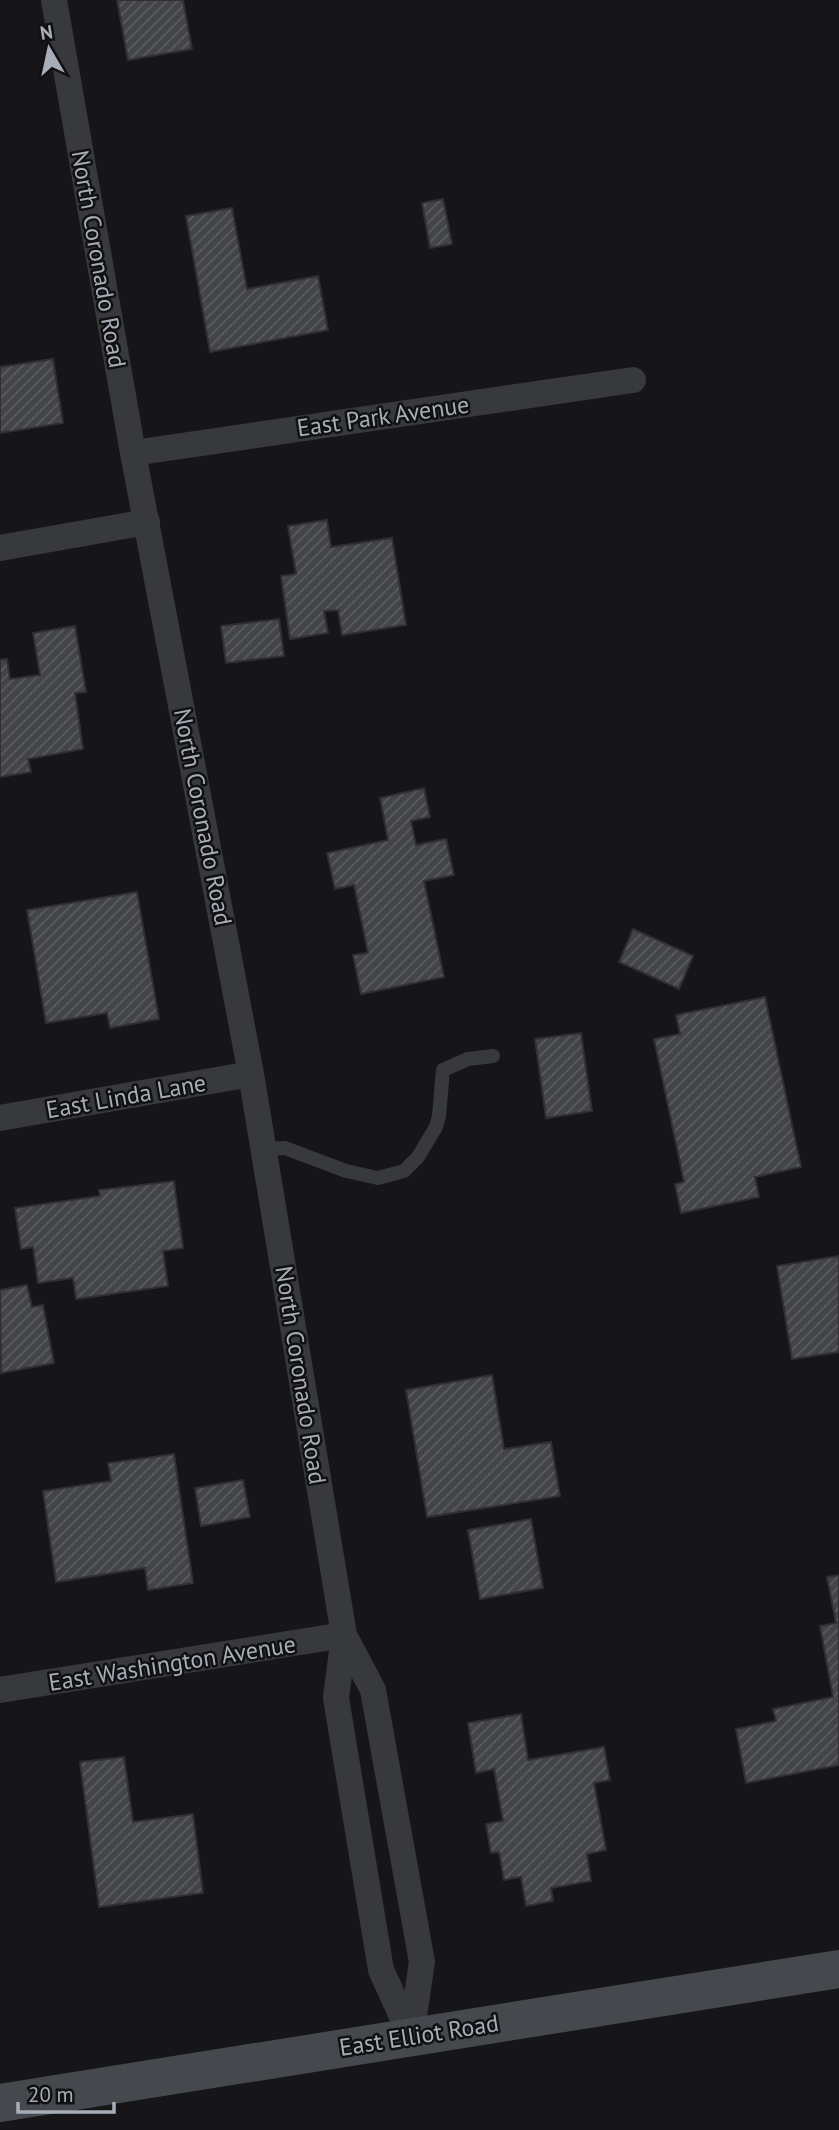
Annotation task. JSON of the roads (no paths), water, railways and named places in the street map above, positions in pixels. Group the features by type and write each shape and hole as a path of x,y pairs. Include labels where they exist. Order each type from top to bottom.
{"main road":[{"name":"East Elliot Road","path":"0,2103 839,1969"}],"street":[{"name":"North Coronado Road","path":"54,0 133,453 264,1149 344,1635 335,1698 381,1970 411,2036"},
{"name":"East Park Avenue","path":"133,453 634,380"},
{"path":"0,548 147,522"},
{"name":"East Linda Lane","path":"0,1118 251,1074"},
{"name":"North Coronado Road","path":"344,1635 373,1690 422,1962 411,2036"},
{"name":"East Washington Avenue","path":"0,1690 344,1635"}],"lane":[{"path":"264,1149 285,1148 346,1171 378,1178 404,1171 418,1157 436,1127 443,1070 468,1059 493,1056"}]}
